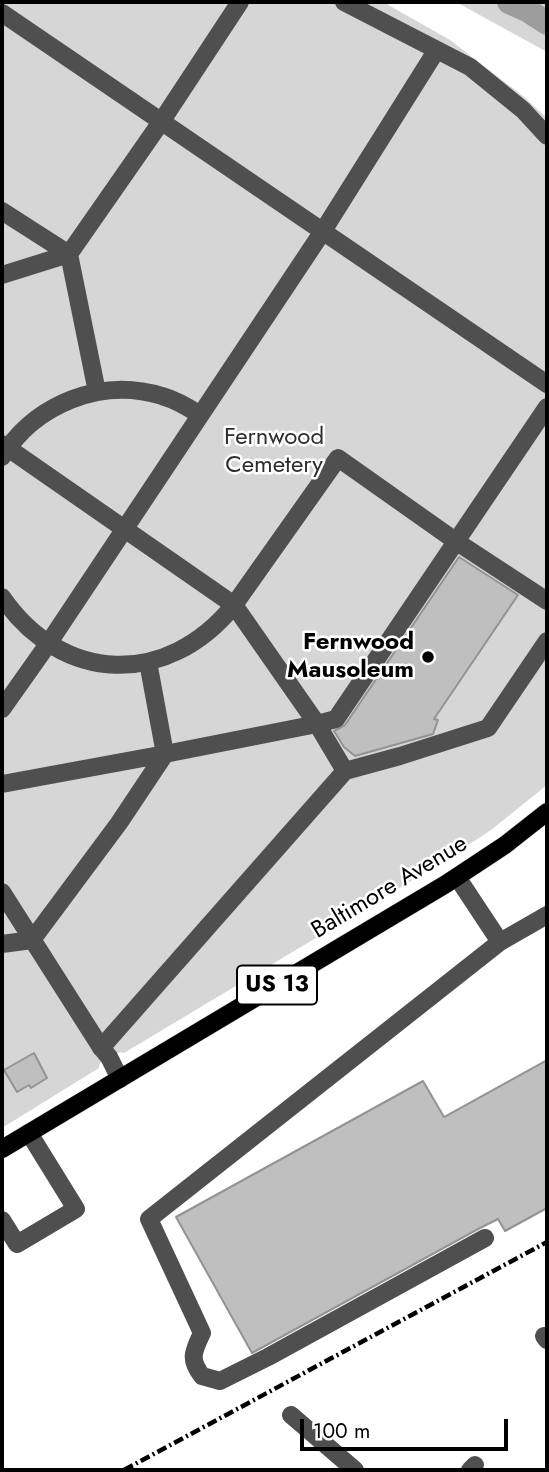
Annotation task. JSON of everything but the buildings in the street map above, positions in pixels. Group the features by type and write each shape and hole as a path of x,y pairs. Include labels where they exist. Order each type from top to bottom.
{"main road":[{"name":"Baltimore Avenue","path":"2,1149 457,877 505,845 547,812"}],"street":[{"path":"2,275 69,254 240,2"},
{"path":"344,2 470,67 523,110 547,136"},
{"path":"2,13 547,384"},
{"path":"2,709 323,231 436,51"},
{"path":"2,211 69,254 97,392"},
{"path":"200,415 182,404 140,391 97,392 79,396 47,411 4,450 125,529 234,605 317,724 345,771"},
{"path":"2,784 336,719 547,407"},
{"path":"2,597 30,631 66,654 107,664 148,662 169,656 196,641 221,622 338,458 457,542 547,601"},
{"path":"101,1048 345,771 488,728 547,641"},
{"path":"2,944 32,940 119,823 165,754 148,662"},
{"path":"457,877 500,942"},
{"path":"2,892 101,1048 110,1057 120,1079"},
{"path":"485,1238 220,1381 202,1376 193,1364 194,1351 202,1333 149,1219 500,942 547,915"},
{"path":"2,1220 17,1244 76,1209 29,1133"},
{"path":"291,1415 355,1470"}],"green space":[{"name":"Fernwood Cemetery","path":"2,2 383,2 450,40 523,96 547,118 547,785 491,830 436,866 124,1053 120,1052 100,1063 99,1068 2,1128"},
{"path":"456,2 547,2 547,52"}],"waterway":[{"path":"509,2 547,23"}],"railway":[{"path":"124,1470 547,1242"}],"place":[{"name":"Fernwood Mausoleum","path":"428,657"}]}
